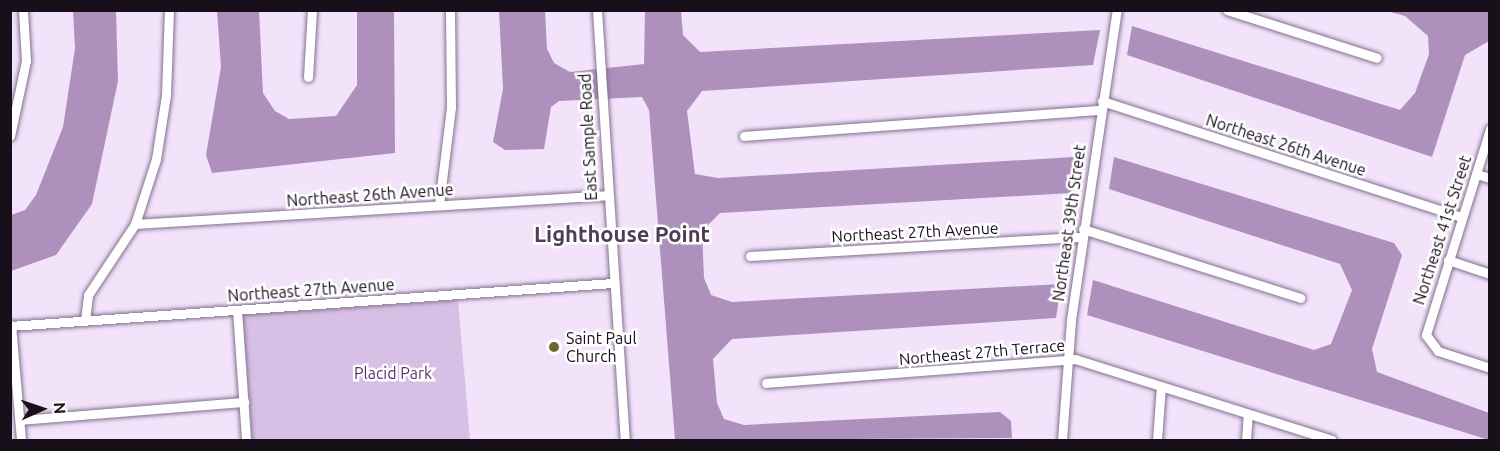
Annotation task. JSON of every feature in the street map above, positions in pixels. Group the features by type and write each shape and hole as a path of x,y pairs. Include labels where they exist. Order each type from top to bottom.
{"street":[{"path":"10,136 26,61 23,10"},
{"path":"85,320 88,295 135,224 158,148 169,10"},
{"path":"308,76 312,10"},
{"path":"440,206 451,107 450,10"},
{"name":"East Sample Road","path":"597,10 606,195 625,441"},
{"name":"Northeast 39th Street","path":"1062,441 1071,320 1117,10"},
{"path":"1227,10 1377,58"},
{"name":"Northeast 26th Avenue","path":"744,136 1101,106 1462,217"},
{"name":"Northeast 41st Street","path":"1490,129 1448,260 1427,341 1438,351 1490,368"},
{"path":"1476,174 1490,178"},
{"name":"Northeast 26th Avenue","path":"135,224 606,195"},
{"name":"Northeast 27th Avenue","path":"750,256 1083,233 1300,298"},
{"path":"1448,260 1490,274"},
{"name":"Northeast 27th Avenue","path":"11,326 613,283"},
{"path":"237,310 246,441"},
{"path":"11,326 21,441"},
{"name":"Northeast 27th Terrace","path":"766,383 1068,361 1161,386 1332,441"},
{"path":"1157,441 1161,386"},
{"path":"20,420 244,402"},
{"path":"1246,441 1248,414"}],"green space":[{"name":"Placid Park","path":"458,300 470,440 252,440 243,315"}],"shaded area":[{"path":"73,11 116,11 118,81 92,204 56,255 11,271 11,215 25,210 36,195 63,127 75,48"},
{"path":"217,11 259,11 263,93 275,111 289,119 336,116 357,85 357,11 394,11 395,153 212,173 206,155 221,67"},
{"path":"499,11 545,11 547,49 554,63 570,72 644,64 645,11 681,11 683,35 700,52 1100,30 1093,65 702,91 687,111 695,174 718,178 1074,157 1071,193 720,213 702,231 704,278 711,295 732,302 1061,284 1056,318 732,339 713,359 717,403 724,419 744,425 1000,412 1011,421 1012,438 675,440 649,110 642,97 559,101 551,107 544,149 505,150 493,142 503,89"},
{"path":"1387,11 1489,11 1489,41 1465,55 1432,157 1127,55 1132,26 1400,110 1415,93 1429,54 1428,36 1405,16"},
{"path":"1114,157 1394,243 1402,255 1372,349 1377,372 1489,413 1489,440 1087,315 1093,280 1314,350 1331,344 1352,290 1340,264 1109,189"}],"place":[{"name":"Saint Paul Church","path":"554,347"}],"district":[{"name":"Lighthouse Point","path":"622,234"}]}
